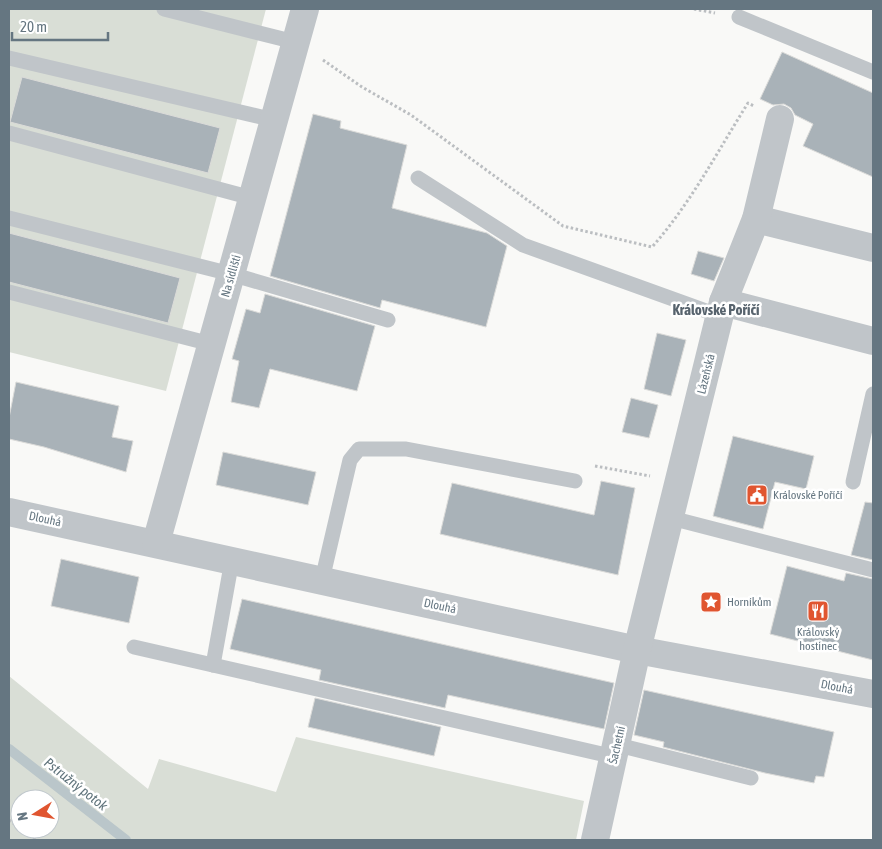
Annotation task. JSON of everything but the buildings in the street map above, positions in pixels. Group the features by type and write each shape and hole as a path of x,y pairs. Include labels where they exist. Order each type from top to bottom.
{"street":[{"name":"Na sídlišti","path":"156,543 305,9"},
{"name":"Lázeňská","path":"637,650 722,309 756,219 780,119"},
{"path":"756,219 873,248"},
{"path":"722,309 873,341"},
{"name":"Dlouhá","path":"9,512 637,650 873,694"},
{"name":"Šachetní","path":"595,840 637,650"}],"lane":[{"path":"164,9 295,42"},
{"path":"743,15 873,72"},
{"path":"9,58 13,57 274,120"},
{"path":"9,133 252,198"},
{"path":"418,178 523,245 722,309"},
{"path":"9,218 231,274 388,320"},
{"path":"9,292 211,344"},
{"path":"853,482 873,394"},
{"path":"322,580 350,460 359,449 406,449 575,482"},
{"path":"671,518 873,570"},
{"path":"214,665 232,560"},
{"path":"134,647 616,751 751,778"}],"path":[{"path":"295,42 362,87 411,115 563,226 652,247 670,227 707,173 748,103 780,119"},
{"path":"575,482 589,465 680,481"}],"shaded area":[{"path":"9,9 266,9 166,391 9,352"},
{"path":"9,676 148,789 159,759 276,792 296,737 584,801 576,840 9,840"}],"waterway":[{"name":"Pstružný potok","path":"9,749 126,840"}],"place":[{"name":"Královské Poříčí","path":"757,495"},
{"name":"Horníkům","path":"711,602"},
{"name":"Královský hostinec","path":"818,611"}],"district":[{"name":"Královské Poříčí","path":"716,309"}]}
